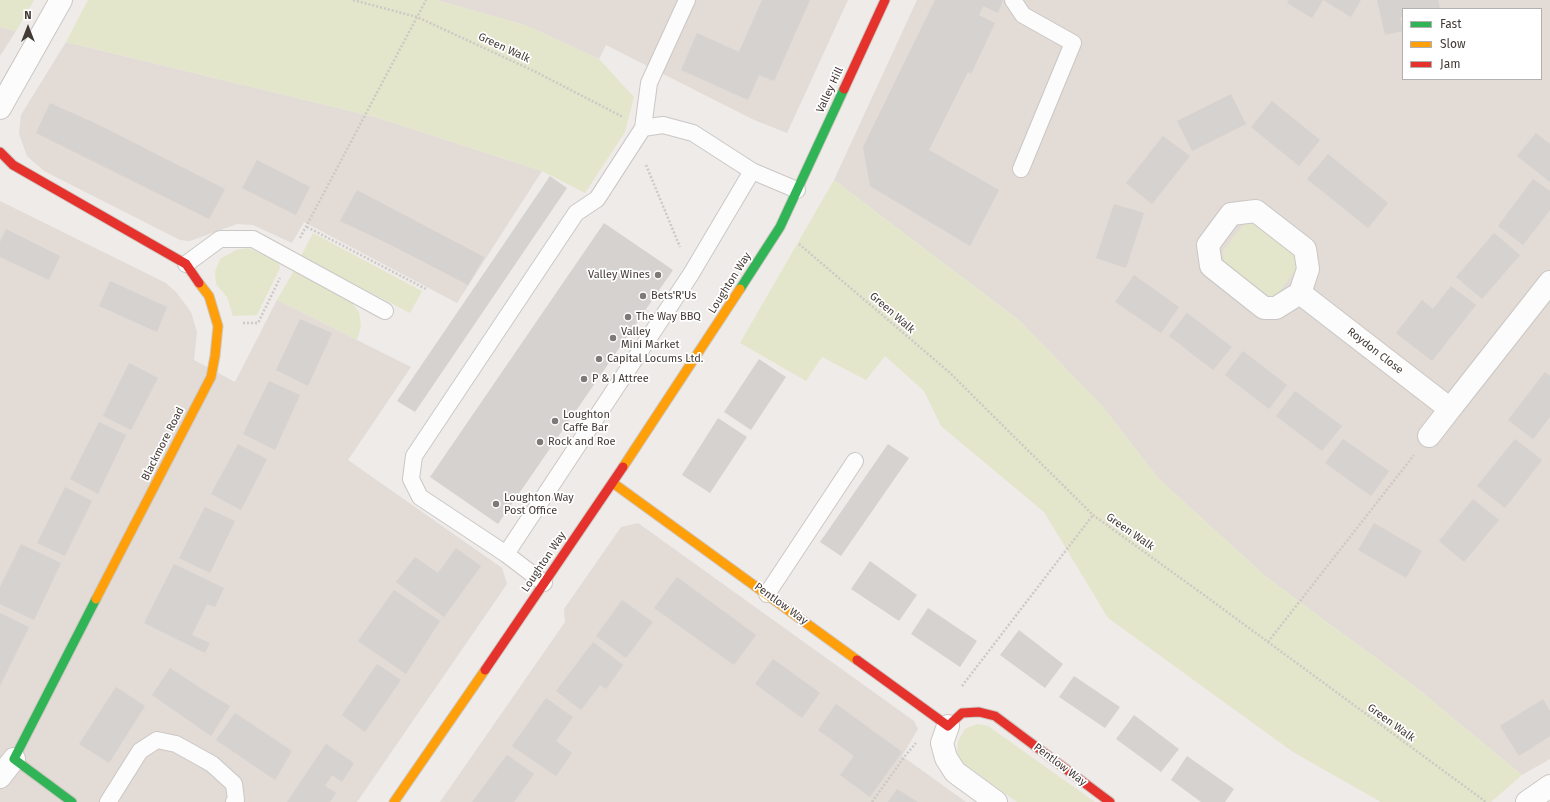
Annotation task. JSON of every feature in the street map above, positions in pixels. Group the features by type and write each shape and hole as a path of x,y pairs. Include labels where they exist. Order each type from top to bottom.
{"street":[{"path":"0,108 60,0"},
{"name":"Valley Hill","path":"797,190 885,0"},
{"name":"Blackmore Road","path":"0,152 13,165 186,264 209,296 218,326 216,356 211,377 14,759"},
{"name":"Loughton Way","path":"394,802 613,483 718,325 780,227 797,190"},
{"path":"1256,211 1305,249 1308,269 1300,293 1276,308 1264,308 1210,266 1208,245 1231,214 1256,211"},
{"path":"1429,436 1550,282"},
{"name":"Roydon Close","path":"1300,293 1450,410"},
{"name":"Pentlow Way","path":"613,483 943,723 962,713 979,712 995,716 1110,802"},
{"path":"943,723 942,743 946,758 955,772 996,802"},
{"path":"0,777 14,759 72,802"},
{"path":"1527,802 1550,786"}],"lane":[{"path":"544,583 506,554 420,497 411,479 414,456 576,214 597,199 643,128 649,83 687,0"},
{"path":"1013,0 1023,15 1073,43 1021,169"},
{"path":"643,128 663,125 693,133 752,171 797,190"},
{"path":"506,554 690,274 752,171"},
{"path":"186,264 220,239 253,239 385,310"},
{"path":"767,594 854,461"},
{"path":"108,802 140,751 157,740 176,744 212,764 234,784 236,800 234,802"}],"path":[{"name":"Green Walk","path":"353,0 417,18 536,72 643,128"},
{"path":"258,323 306,227 426,0"},
{"path":"643,128 642,157 681,250 689,256 680,268 690,274"},
{"path":"306,227 426,289"},
{"name":"Green Walk","path":"794,239 949,372 1093,515 1198,590 1486,802"},
{"path":"1268,642 1429,436"},
{"path":"961,688 1093,515"},
{"path":"872,802 905,756 943,723"}],"shaded area":[{"path":"436,0 848,0 787,133 752,119 606,45 599,59 525,25"},
{"path":"917,0 1550,0 1550,759 1522,775 1413,685 1264,575 1159,479 1103,407 1020,321 834,180"},
{"path":"0,27 16,31 0,56"},
{"path":"66,42 375,117 542,171 457,303 304,222 292,243 253,225 237,224 190,241 180,240 44,171 27,156 19,134 21,115"},
{"path":"0,201 166,283 176,292 191,312 197,332 194,360 235,382 277,300 411,367 348,460 502,568 507,584 357,802 0,802"},
{"path":"638,523 914,721 918,729 902,756 966,802 440,802 565,622 564,609 621,527"}],"green space":[{"path":"0,0 34,0 16,31 0,27"},
{"path":"88,0 436,0 525,25 599,59 634,97 625,132 585,193 542,171 375,117 66,42"},
{"path":"834,180 1020,321 1103,407 1159,479 1264,575 1413,685 1522,775 1491,802 1381,802 1293,752 1108,618 1044,512 941,426 924,391 885,356 866,380 822,357 806,381 740,343"},
{"path":"1250,222 1257,224 1295,255 1299,266 1277,295 1266,296 1225,265 1223,251 1243,225"},
{"path":"313,233 422,291 410,313 301,256"},
{"path":"248,248 279,262 280,268 257,315 233,316 227,297 216,284 215,272 220,259 236,250"},
{"path":"295,269 349,299 359,312 361,326 357,340 277,300"},
{"path":"977,724 988,726 1095,802 1017,802 960,761 957,751 958,741 965,729"}],"building":[{"path":"762,0 810,0 774,81 759,75 748,100 681,70 697,33 739,52"},
{"path":"935,0 1003,0 998,13 983,6 979,15 995,23 971,74 968,72 929,150 999,190 970,246 870,186 863,147"},
{"path":"1289,0 1323,0 1312,18 1287,3"},
{"path":"1323,0 1361,0 1351,17"},
{"path":"1377,0 1438,0 1440,8 1402,8 1402,17 1400,17 1402,31 1385,35"},
{"path":"1231,94 1246,124 1192,151 1177,121"},
{"path":"1272,101 1320,140 1299,166 1251,127"},
{"path":"50,103 97,124 225,189 209,219 36,133"},
{"path":"1536,133 1550,144 1550,182 1517,156"},
{"path":"1163,136 1190,156 1152,204 1126,183"},
{"path":"1328,154 1388,203 1368,228 1307,179"},
{"path":"257,160 310,187 296,215 242,188"},
{"path":"550,176 567,188 415,412 397,401"},
{"path":"1533,179 1550,191 1550,210 1523,245 1498,226"},
{"path":"357,190 484,257 468,285 393,246 340,221"},
{"path":"1114,204 1144,213 1126,268 1096,258"},
{"path":"604,223 673,270 498,524 430,477"},
{"path":"6,229 60,256 49,280 0,257 0,242"},
{"path":"1494,233 1520,255 1482,299 1456,277"},
{"path":"1134,275 1179,307 1161,333 1115,302"},
{"path":"110,281 167,307 157,332 99,306"},
{"path":"1451,286 1476,305 1432,361 1396,333 1422,300 1433,309"},
{"path":"1187,313 1232,347 1213,370 1169,336"},
{"path":"300,319 332,333 308,386 276,370"},
{"path":"1243,351 1287,385 1269,409 1225,375"},
{"path":"759,359 786,377 751,430 724,412"},
{"path":"129,363 158,378 131,430 103,416"},
{"path":"1545,372 1550,376 1550,417 1533,439 1508,420"},
{"path":"269,381 300,395 275,450 243,434"},
{"path":"1295,391 1342,426 1322,451 1276,416"},
{"path":"718,418 747,437 710,493 682,475"},
{"path":"99,422 126,435 98,494 70,479"},
{"path":"1343,439 1389,471 1371,496 1325,463"},
{"path":"1515,439 1542,460 1505,508 1477,486"},
{"path":"238,444 267,459 241,510 211,494"},
{"path":"888,444 909,458 841,556 820,542"},
{"path":"65,487 92,501 65,556 37,543"},
{"path":"1473,499 1499,520 1464,562 1439,541"},
{"path":"205,507 235,521 210,573 179,558"},
{"path":"1374,523 1422,551 1406,578 1358,550"},
{"path":"21,544 61,563 34,620 0,604 0,587"},
{"path":"456,548 481,566 444,617 396,582 415,557 438,573"},
{"path":"870,561 917,595 899,621 851,589"},
{"path":"174,564 224,588 215,607 207,604 192,635 210,643 205,653 144,623"},
{"path":"677,577 756,635 734,665 654,608"},
{"path":"394,590 440,621 406,674 358,641"},
{"path":"622,600 653,622 626,658 596,636"},
{"path":"928,608 977,641 960,667 911,634"},
{"path":"0,613 29,627 0,686"},
{"path":"1019,630 1063,664 1045,688 1000,655"},
{"path":"593,642 623,665 606,689 600,685 581,710 556,691"},
{"path":"773,659 820,693 802,718 755,684"},
{"path":"377,664 401,680 365,732 342,715"},
{"path":"170,668 230,706 211,736 152,695"},
{"path":"1074,676 1120,707 1105,728 1059,697"},
{"path":"116,687 145,706 109,763 79,744"},
{"path":"546,698 573,717 556,741 572,753 556,776 512,746"},
{"path":"1543,699 1550,711 1550,736 1519,756 1500,726"},
{"path":"836,704 902,752 870,797 840,775 854,756 818,730"},
{"path":"235,713 292,751 275,780 216,740"},
{"path":"1134,715 1179,749 1161,772 1116,739"},
{"path":"326,744 354,763 342,782 332,775 325,786 336,793 330,802 287,802"},
{"path":"507,755 534,774 514,802 472,802"},
{"path":"1187,756 1234,789 1225,802 1201,802 1171,780"},
{"path":"897,789 918,802 888,802"}],"traffic: fast":[{"path":"740,289 780,227 844,89"},
{"path":"72,802 14,759 96,599"}],"traffic: slow":[{"path":"96,599 211,377 218,326 209,296 199,283"},
{"path":"623,467 740,289"},
{"path":"613,483 857,660"},
{"path":"394,802 485,670"}],"traffic: jam":[{"path":"844,89 885,0"},
{"path":"0,152 13,165 186,264 199,283"},
{"path":"485,670 623,467"},
{"path":"857,660 948,726 962,713 979,712 995,716 1110,802"}],"place":[{"name":"Valley Wines","path":"658,275"},
{"name":"Bets'R'Us","path":"643,296"},
{"name":"The Way BBQ","path":"628,317"},
{"name":"Valley Mini Market","path":"613,338"},
{"name":"Capital Locums Ltd.","path":"599,359"},
{"name":"P & J Attree","path":"584,379"},
{"name":"Loughton Caffe Bar","path":"555,421"},
{"name":"Rock and Roe","path":"540,442"},
{"name":"Loughton Way Post Office","path":"496,504"}]}
